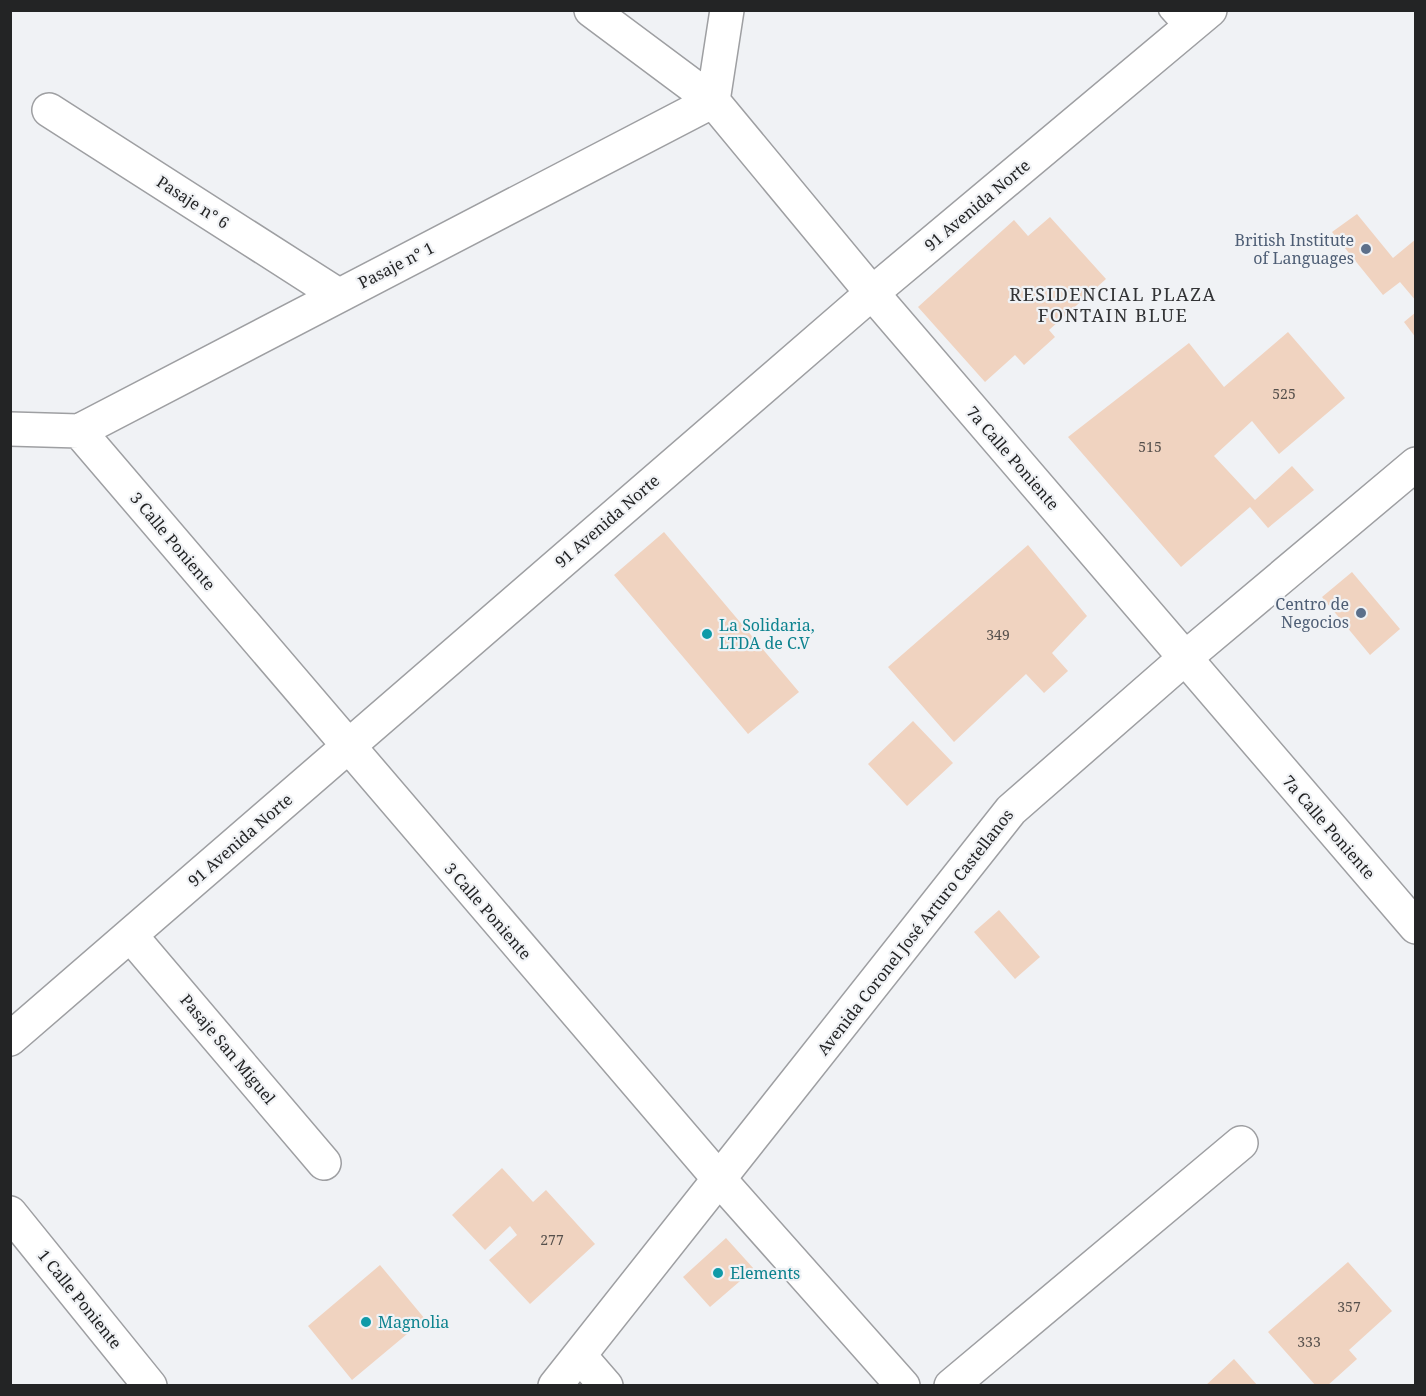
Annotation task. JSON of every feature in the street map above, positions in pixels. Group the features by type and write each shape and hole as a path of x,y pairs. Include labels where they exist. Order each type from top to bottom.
{"street":[{"name":"7a Calle Poniente","path":"591,10 713,101 872,293 1416,927"},
{"path":"713,101 727,10"},
{"name":"91 Avenida Norte","path":"10,1039 1188,17"},
{"name":"Pasaje n° 1","path":"79,431 713,101"},
{"name":"Pasaje n° 6","path":"49,110 338,295"},
{"path":"10,429 79,431"},
{"name":"3 Calle Poniente","path":"79,431 346,746 720,1180 903,1386"},
{"name":"Avenida Coronel José Arturo Castellanos","path":"555,1386 1011,810 1185,658 1416,464"},
{"name":"Pasaje San Miguel","path":"131,936 324,1163"},
{"path":"951,1386 1242,1143"},
{"name":"1 Calle Poniente","path":"10,1214 150,1386"},
{"path":"580,1356 606,1386"}],"building":[{"name":"British Institute of Languages","path":"1357,214 1393,258 1416,239 1416,301 1400,282 1383,295 1332,232"},
{"path":"1050,217 1106,279 1049,330 1055,337 1024,365 1015,355 985,382 918,307 1014,220 1028,236"},
{"path":"1416,312 1416,338 1404,322"},
{"path":"1288,332 1345,398 1279,454 1252,421 1214,456 1255,500 1292,466 1314,490 1268,528 1250,507 1181,567 1068,437 1189,343 1224,387"},
{"name":"La Solidaria, LTDA de C.V","path":"664,532 799,692 748,734 614,575"},
{"path":"1028,545 1087,616 1052,653 1068,671 1044,693 1026,674 954,742 888,667"},
{"name":"Centro de Negocios","path":"1352,572 1400,629 1370,655 1322,597"},
{"path":"913,721 953,763 907,806 868,764"},
{"path":"999,910 1040,957 1015,979 974,932"},
{"path":"502,1168 533,1202 546,1190 595,1244 530,1304 489,1260 517,1235 510,1226 485,1250 452,1215"},
{"name":"Elements","path":"726,1238 754,1269 710,1307 683,1277"},
{"path":"1348,1262 1392,1311 1349,1350 1357,1359 1327,1386 1316,1386 1268,1332"},
{"name":"Magnolia","path":"380,1265 425,1319 352,1380 308,1326"},
{"path":"1234,1359 1258,1386 1205,1386"}],"place":[{"name":"British Institute of Languages","path":"1366,249"},
{"name":"Centro de Negocios","path":"1361,613"},
{"name":"La Solidaria, LTDA de C.V","path":"707,634"},
{"name":"Elements","path":"718,1273"},
{"name":"Magnolia","path":"366,1322"}],"district":[{"name":"RESIDENCIAL PLAZA FONTAIN BLUE","path":"1113,304"}]}
